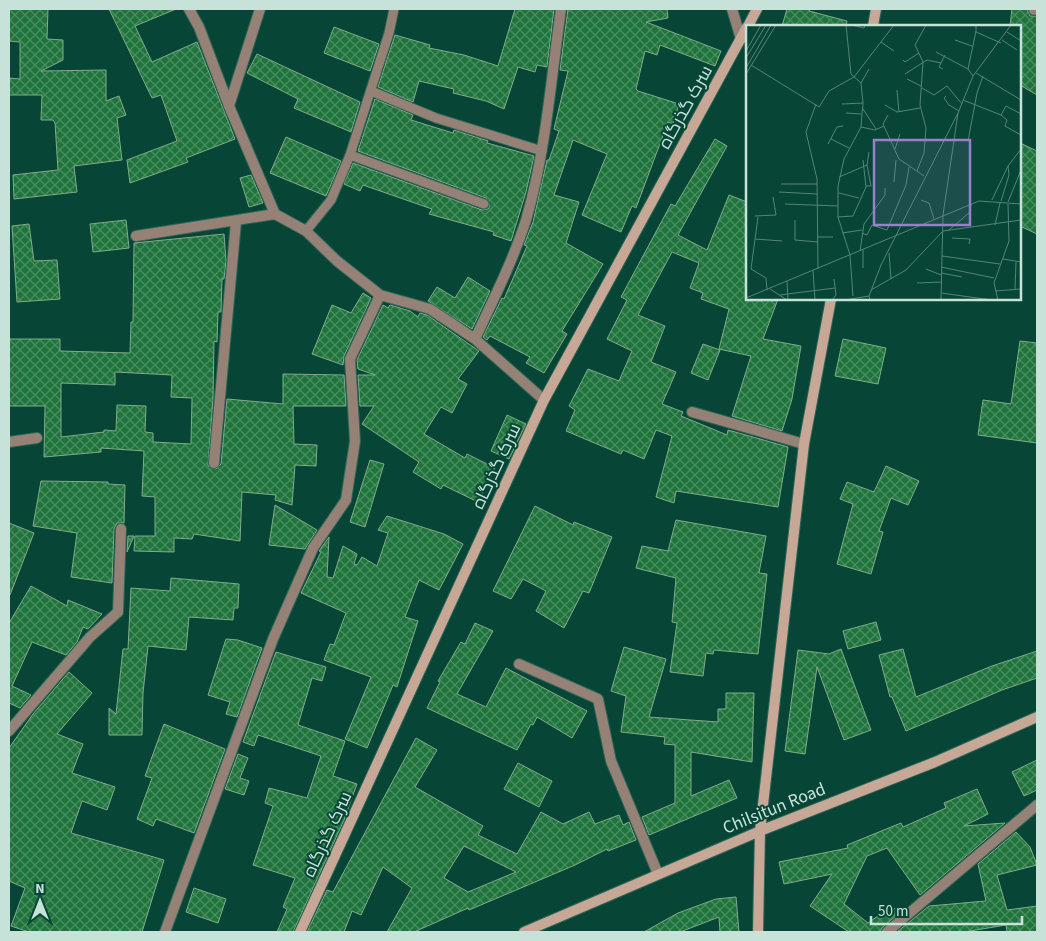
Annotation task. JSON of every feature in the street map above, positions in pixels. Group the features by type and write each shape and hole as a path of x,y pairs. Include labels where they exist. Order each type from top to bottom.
{"main road":[{"name":"سرک گذرگاه","path":"749,25 757,9"},
{"path":"873,25 876,9"},
{"name":"سرک گذرگاه","path":"300,932 544,400 746,30"},
{"path":"758,932 760,831 804,444 831,300"},
{"name":"Chilsitun Road","path":"524,932 760,831 935,762 1037,718"}],"street":[{"path":"190,9 275,214 306,232 337,261 380,295 430,309 475,339 544,400"},
{"path":"229,106 260,9"},
{"path":"475,339 507,271 526,220 542,150 561,9"},
{"path":"732,9 741,39"},
{"path":"136,236 236,222 275,214"},
{"path":"214,463 236,222"},
{"path":"165,932 274,639 312,548 346,500 355,440 350,359 380,295"},
{"path":"692,412 804,444"},
{"path":"9,442 37,438"},
{"path":"9,731 90,637 118,612 121,528"},
{"path":"519,664 598,700 611,761 658,874"},
{"path":"887,932 1037,805"}],"lane":[{"path":"306,232 330,200 350,155 371,91 394,9"},
{"path":"371,91 436,118 542,150"},
{"path":"350,155 484,204"}],"building":[{"path":"9,9 48,9 47,39 63,40 63,60 41,71 106,70 106,101 119,96 126,115 117,118 122,160 74,166 77,192 14,199 13,175 58,170 55,123 53,120 41,120 42,95 9,95 9,78 20,79 20,42 9,41"},
{"path":"109,9 176,9 135,26 152,62 197,42 235,139 186,158 188,162 130,183 127,160 177,141 161,95 152,98"},
{"path":"515,9 554,9 547,67 537,65 535,72 518,67 504,109 486,101 453,93 454,89 419,81 413,102 378,87 395,35 430,45 429,48 464,55 498,66"},
{"path":"568,9 667,9 668,18 646,22 721,51 715,66 660,45 657,55 645,51 636,89 679,104 673,124 668,122 636,208 632,206 621,232 582,215 607,154 573,140 554,195 579,202 566,243 603,264 562,331 567,334 544,373 526,363 530,357 490,336 487,340 483,337 502,298 504,299 527,246 524,245 533,222 547,160 549,160 559,131 554,129 568,71 560,70"},
{"path":"787,9 810,9 809,11 847,21 846,25 782,25"},
{"path":"1012,9 1027,9 1030,16 1037,16 1037,95 1021,86 1021,25 1010,25"},
{"path":"334,27 379,44 370,71 324,53"},
{"path":"257,54 360,102 351,132 294,108 298,99 247,73"},
{"path":"375,99 413,115 411,120 453,133 454,130 488,141 487,143 534,156 526,192 511,241 493,235 494,232 429,214 432,209 363,185 360,191 344,184 353,163 482,210 488,209 490,206 486,198 358,151"},
{"path":"286,137 341,161 326,196 270,173"},
{"path":"715,139 727,146 678,235 707,250 729,195 746,202 746,300 778,300 763,339 801,346 792,399 782,431 732,416 751,356 719,349 729,309 701,299 703,293 690,288 699,263 672,252 638,315 665,326 651,362 676,372 662,404 683,412 681,416 727,435 728,430 788,447 778,507 676,491 674,503 656,497 672,436 656,430 644,459 623,450 621,454 566,431 575,410 569,406 588,369 619,381 632,351 607,339 627,300 621,297 671,204 675,206"},
{"path":"1021,143 1037,151 1037,234 1021,226"},
{"path":"251,175 263,203 249,207 240,178"},
{"path":"126,220 129,248 93,252 90,224"},
{"path":"29,224 34,261 57,260 60,299 17,302 12,226"},
{"path":"224,234 226,261 224,279 222,279 221,312 218,312 217,342 214,341 213,398 208,466 216,469 221,464 227,399 283,404 283,374 344,375 346,406 293,406 294,444 317,445 316,466 295,465 292,505 275,500 276,495 242,492 240,541 194,534 192,539 174,538 174,552 134,551 135,536 155,536 155,497 142,496 144,451 101,448 101,452 44,457 45,406 9,406 9,339 60,339 60,351 130,353 131,322 133,322 134,243","holes":["115,372 172,375 171,397 192,398 191,444 153,442 153,433 145,432 146,406 117,405 116,431 104,430 104,432 61,437 61,383 115,385"]},
{"path":"468,277 490,291 472,329 428,301 437,287 455,298"},
{"path":"363,293 371,298 344,356 343,365 312,354 332,305 351,313"},
{"path":"383,305 388,308 390,305 410,311 418,317 420,313 427,315 479,351 458,379 467,384 452,413 441,407 424,434 465,458 467,454 495,468 478,502 443,485 441,489 413,472 419,462 362,424 374,406 360,406 358,375 375,375 358,369 357,360"},
{"path":"843,339 886,348 878,384 835,376"},
{"path":"1020,341 1037,343 1037,443 978,435 983,400 1011,404"},
{"path":"703,344 720,350 708,380 691,373"},
{"path":"507,415 526,424 509,459 491,451"},
{"path":"370,460 384,464 365,527 350,522"},
{"path":"886,466 919,481 908,505 891,498 879,531 883,532 871,574 837,564 853,504 840,499 847,482 874,492"},
{"path":"41,481 108,482 108,484 125,485 124,523 117,523 114,529 112,583 71,577 77,533 33,526"},
{"path":"275,505 317,530 305,549 269,545"},
{"path":"535,506 573,525 574,522 612,537 589,593 583,591 564,628 536,611 546,591 523,579 511,599 493,591"},
{"path":"387,516 444,534 463,544 439,590 419,580 405,617 418,621 397,687 393,685 367,748 345,739 371,677 324,660 330,644 334,645 346,613 301,593 321,552 319,551 329,537 327,577 333,578 343,546 357,554 354,564 357,565 362,557 377,566 388,533 378,530"},
{"path":"676,520 766,536 759,573 767,574 758,654 714,650 713,654 706,653 703,676 670,672 677,623 672,622 676,578 636,568 642,546 668,551"},
{"path":"9,523 34,533 10,595 9,595"},
{"path":"128,536 134,536 127,552"},
{"path":"171,578 239,584 238,608 234,608 233,620 189,617 186,650 148,646 143,693 142,735 109,735 109,708 116,714 123,649 128,649 131,588 170,591"},
{"path":"31,586 67,606 68,600 102,614 88,629 83,627 77,642 66,655 32,642 12,686 31,695 20,708 9,703 9,623"},
{"path":"876,622 881,640 848,649 843,631"},
{"path":"475,623 493,631 457,694 486,707 506,668 587,711 572,738 537,717 533,725 531,724 517,750 427,708 440,682 438,681 461,642 465,644"},
{"path":"226,639 238,640 262,648 237,717 226,714 230,702 208,695"},
{"path":"624,647 666,659 649,717 718,722 718,709 726,709 726,693 754,693 752,762 691,752 691,796 729,780 737,798 649,835 642,817 675,803 675,745 664,744 665,737 621,732 626,696 611,691"},
{"path":"841,649 871,730 844,740 817,667 805,754 785,751 798,650 829,654"},
{"path":"903,649 916,697 992,666 1037,651 1037,678 1002,690 906,731 892,697 890,697 879,655"},
{"path":"276,652 326,667 322,681 312,678 298,725 345,741 333,776 357,784 344,820 293,932 277,932 287,909 283,907 295,878 253,865 273,806 265,803 269,788 307,798 321,756 258,735 254,746 243,742"},
{"path":"69,672 92,693 57,734 83,744 72,773 115,787 107,810 82,801 71,833 164,860 142,932 29,932 11,926 25,888 9,881 9,748 33,714"},
{"path":"164,724 225,749 194,833 156,819 153,826 137,819 152,778 145,776"},
{"path":"416,738 437,750 415,787 483,826 478,835 517,854 541,812 563,824 589,812 595,824 619,815 623,825 629,822 636,840 608,851 607,849 575,865 414,932 387,932 412,888 383,867 361,915 352,911 344,932 307,932 327,890 333,892","holes":["464,846 516,872 468,892 444,878"]},
{"path":"238,754 248,758 240,778 249,781 244,795 225,789"},
{"path":"1037,760 1037,790 1024,796 1012,772"},
{"path":"518,763 552,781 539,807 504,789"},
{"path":"977,789 988,814 964,826 1005,823 920,895 887,848 867,856 844,904 868,923 888,909 905,908 883,927 880,932 849,932 810,906 832,874 784,884 779,862 848,848 847,845 901,823 903,827 946,808 944,803"},
{"path":"1016,832 1030,847 1037,865 997,875 1007,910 1037,906 1037,932 1007,932 1006,925 964,932 897,932 929,906 986,901 978,864"},
{"path":"194,888 226,899 218,923 186,912"},
{"path":"736,897 739,932 720,932 719,917 680,932 644,932 678,913 716,899"}]}
